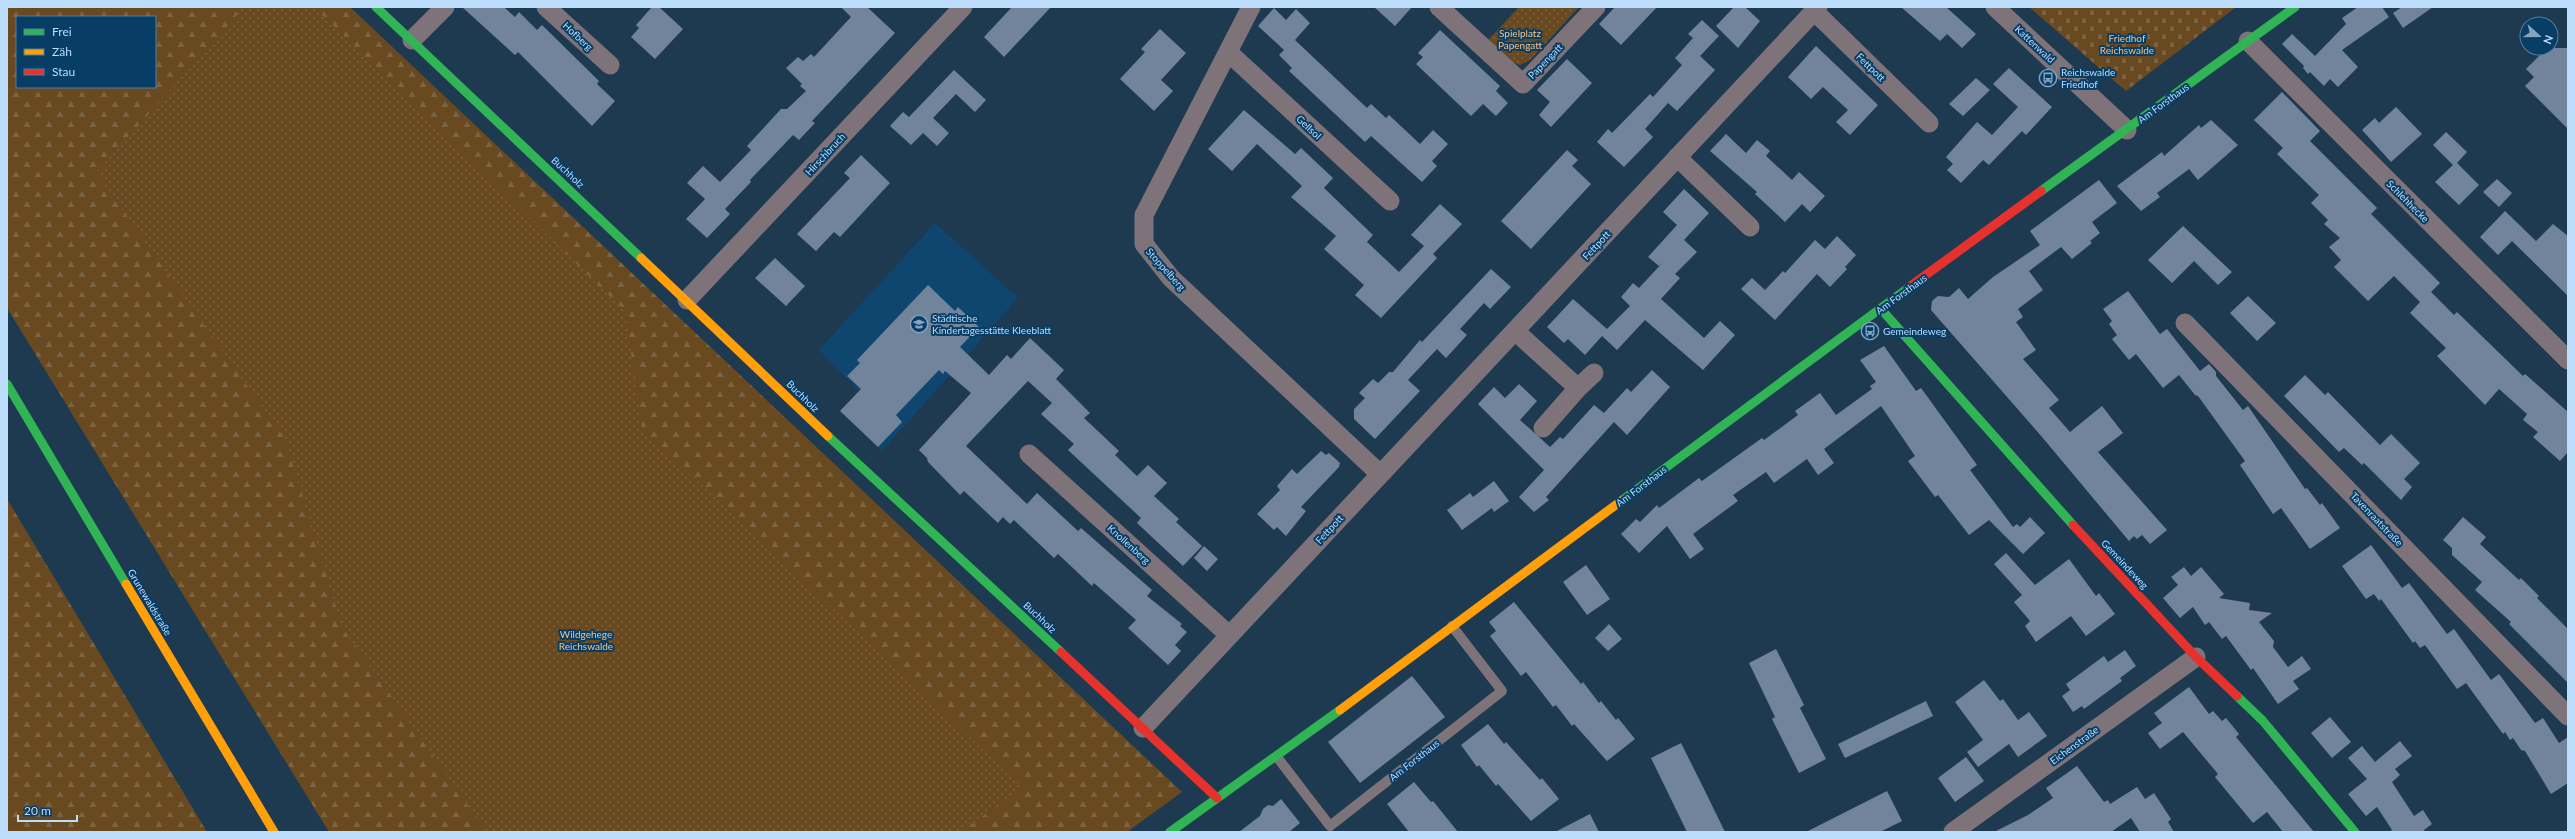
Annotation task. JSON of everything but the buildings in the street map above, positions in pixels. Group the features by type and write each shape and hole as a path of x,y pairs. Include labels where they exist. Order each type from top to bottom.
{"street":[{"name":"Buchholz","path":"376,7 688,300 805,414 1217,798"},
{"path":"412,40 446,7"},
{"name":"Hofberg","path":"546,7 610,65"},
{"name":"Hirschbruch","path":"688,300 963,7"},
{"name":"Stoppelberg","path":"1251,7 1144,215 1144,244 1171,278 1380,474"},
{"name":"Papengatt","path":"1439,7 1523,84 1596,7"},
{"name":"Kattenwald","path":"1995,7 2127,130"},
{"name":"Am Forsthaus","path":"1170,832 1277,757 1881,309 2295,7"},
{"name":"Fettpott","path":"1143,728 1816,9 1929,122"},
{"name":"Schlehhecke","path":"2248,41 2568,360"},
{"name":"Gellsol","path":"1228,52 1390,201"},
{"path":"1678,157 1750,227"},
{"name":"Gemeindeweg","path":"1881,309 2067,518 2196,657 2263,721 2355,832"},
{"name":"Tavenraatstraße","path":"2185,323 2568,716"},
{"path":"1515,331 1578,388"},
{"path":"1543,428 1594,372"},
{"name":"Grunewaldstraße","path":"7,384 274,832"},
{"name":"Knollenberg","path":"1029,454 1229,635"},
{"name":"Eichenstraße","path":"1960,830 2196,657"}],"lane":[{"name":"Am Forsthaus","path":"1277,757 1330,826 1502,691 1452,626"}],"shaded area":[{"name":"Städtische Kindertagesstätte Kleeblatt","path":"935,223 1018,298 882,451 840,411 859,391 819,350"}],"green space":[{"name":"Wildgehege Reichswalde","path":"7,7 350,7 1182,792 1127,832 329,832 7,308"},
{"name":"Wildgehege Reichswalde","path":"244,7 314,7 625,311 642,429 1022,787 961,832 487,832 342,627 285,439 96,173"},
{"name":"Spielplatz Papengatt","path":"1519,7 1579,7 1530,60 1520,65 1510,61 1488,40"},
{"name":"Friedhof Reichswalde","path":"2029,7 2236,7 2126,91"},
{"path":"7,499 207,832 7,832"}],"traffic: fast":[{"path":"376,7 641,258"},
{"path":"2041,191 2295,7"},
{"path":"1621,501 1912,285"},
{"path":"1881,309 2073,525"},
{"path":"7,384 126,584"},
{"path":"828,436 1061,652"},
{"path":"2237,696 2263,721 2355,832"},
{"path":"1170,832 1340,710"}],"traffic: slow":[{"path":"641,258 828,436"},
{"path":"1340,710 1621,501"},
{"path":"126,584 274,832"}],"traffic: jam":[{"path":"1912,285 2041,191"},
{"path":"2073,525 2196,657 2237,696"},
{"path":"1061,652 1217,798"}],"place":[{"name":"Reichswalde Friedhof","path":"2048,78"},
{"name":"Städtische Kindertagesstätte Kleeblatt","path":"919,324"},
{"name":"Gemeindeweg","path":"1870,331"}]}
